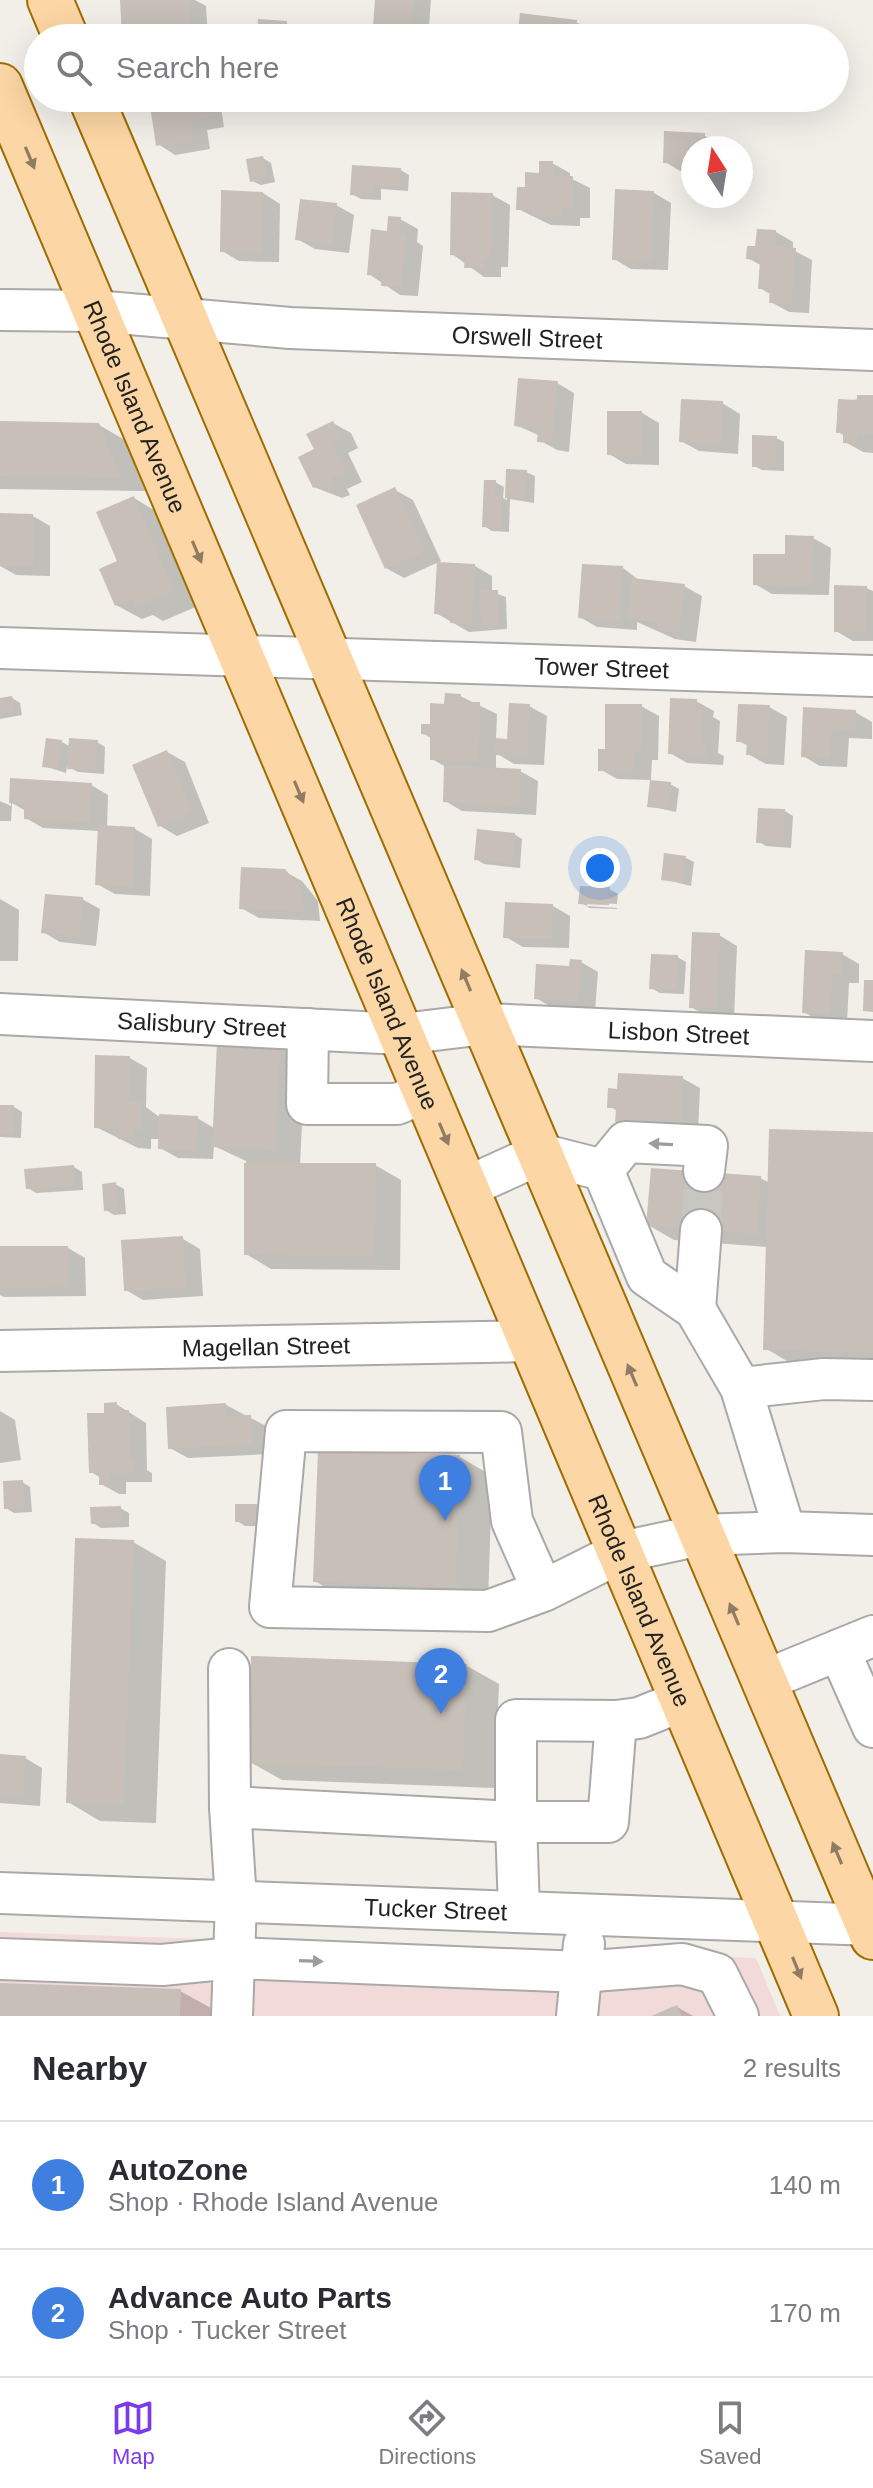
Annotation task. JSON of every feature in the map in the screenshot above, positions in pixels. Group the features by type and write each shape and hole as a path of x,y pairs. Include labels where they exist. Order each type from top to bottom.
{"main road":[{"path":"50,0 60,24"},
{"name":"Rhode Island Avenue","path":"0,86 816,2016"},
{"path":"97,112 871,1929"}],"street":[{"path":"0,310 95,311"},
{"name":"Orswell Street","path":"95,311 183,316 290,328 873,350"},
{"path":"0,648 241,657"},
{"name":"Tower Street","path":"241,657 873,676"},
{"name":"Salisbury Street","path":"0,1014 402,1034"},
{"name":"Lisbon Street","path":"402,1034 485,1024 873,1041"},
{"path":"308,1029 307,1104 397,1104 426,1092"},
{"path":"603,1170 626,1142 707,1146 704,1171"},
{"path":"467,1187 540,1154 603,1170"},
{"path":"603,1170 647,1276 695,1309 741,1388 785,1532"},
{"path":"695,1309 701,1230"},
{"name":"Magellan Street","path":"0,1351 532,1341"},
{"path":"741,1388 824,1379 873,1380"},
{"path":"543,1591 512,1521 501,1432 286,1431 270,1607 488,1611 543,1591 621,1552 701,1535 785,1532 873,1535"},
{"path":"763,1681 856,1643 873,1727"},
{"path":"229,1669 230,1807 236,1901 232,2016"},
{"path":"519,1911 516,1720 616,1721 639,1718 684,1700"},
{"path":"230,1807 516,1822 608,1822 616,1721"},
{"name":"Tucker Street","path":"0,1893 778,1921 871,1929"},
{"path":"577,2016 587,1914"},
{"path":"0,1959 162,1965 233,1958 581,1972 695,1965 717,1974 738,2016"}],"shaded area":[{"path":"0,1932 756,1958 780,2016 0,2016"}],"building":[{"path":"120,0 189,0 190,24 121,24"},
{"path":"375,0 414,0 411,24 373,24"},
{"path":"520,13 577,20 577,24 519,24"},
{"path":"258,19 287,21 287,24 258,24"},
{"path":"151,112 207,112 208,118 191,121 194,139 156,146"},
{"path":"664,131 705,133 705,136 681,136 681,164 663,163"},
{"path":"263,156 268,178 250,182 246,159"},
{"path":"539,161 553,161 553,176 573,176 573,209 563,209 563,217 531,216 532,210 516,210 517,187 525,187 525,172 539,173"},
{"path":"352,165 401,168 400,187 373,185 373,196 350,195"},
{"path":"615,189 654,191 651,261 612,260"},
{"path":"221,190 263,192 262,253 220,252"},
{"path":"451,192 493,193 491,258 484,258 484,268 464,268 465,256 450,255"},
{"path":"300,199 337,203 332,244 295,240"},
{"path":"388,216 401,217 399,233 406,234 401,287 381,286 382,276 367,275 371,229 387,231"},
{"path":"757,229 776,230 776,246 796,248 792,304 769,303 770,289 758,289 760,260 746,259 747,246 755,246"},
{"path":"518,378 558,381 552,443 537,442 538,429 514,426"},
{"path":"857,395 873,395 873,434 857,433 857,444 843,443 843,433 836,433 838,399 857,400"},
{"path":"681,399 723,401 721,445 679,442"},
{"path":"607,411 642,411 642,456 607,455"},
{"path":"0,421 99,423 121,478 0,476"},
{"path":"333,421 342,438 332,443 346,471 330,479 334,485 323,490 321,485 313,488 298,457 314,449 306,434"},
{"path":"752,435 777,436 776,467 752,467"},
{"path":"506,469 527,470 526,499 505,498"},
{"path":"484,480 496,480 495,495 502,495 501,528 482,527"},
{"path":"395,487 425,551 385,569 356,505"},
{"path":"134,496 174,591 136,607 132,598 115,606 99,569 117,561 96,512"},
{"path":"0,513 33,514 33,567 0,566"},
{"path":"785,535 814,536 811,586 753,585 753,554 785,554"},
{"path":"437,562 475,564 472,624 450,623 450,615 434,614"},
{"path":"582,564 623,566 619,621 578,618"},
{"path":"632,578 685,584 679,633 656,630 657,622 627,619"},
{"path":"834,585 867,586 867,632 834,632"},
{"path":"480,590 498,590 499,625 481,626"},
{"path":"445,693 461,694 460,702 480,702 479,761 430,760 430,735 421,734 421,724 430,724 430,703 444,704"},
{"path":"12,696 15,711 0,714 0,698"},
{"path":"670,698 697,699 696,709 703,709 701,743 707,744 706,756 668,754"},
{"path":"509,703 530,704 527,756 494,755 495,738 507,739"},
{"path":"605,704 642,704 641,751 635,751 634,771 598,771 598,749 605,749"},
{"path":"738,704 770,705 767,756 746,755 747,742 736,742"},
{"path":"803,707 856,710 855,730 832,729 830,758 801,757"},
{"path":"46,738 62,740 58,769 42,767"},
{"path":"69,738 98,740 96,770 67,769"},
{"path":"167,750 193,813 158,827 132,765"},
{"path":"444,765 521,769 519,806 443,802"},
{"path":"10,778 92,783 89,823 24,819 24,805 9,803"},
{"path":"650,780 671,782 668,809 647,807"},
{"path":"758,808 785,809 783,844 756,843"},
{"path":"98,825 135,827 133,887 95,885"},
{"path":"477,829 515,833 512,864 474,860"},
{"path":"664,853 686,856 683,883 661,880"},
{"path":"241,867 285,869 301,889 304,912 239,909"},
{"path":"580,886 610,887 609,905 578,904"},
{"path":"45,894 83,897 79,937 41,933"},
{"path":"505,902 553,904 552,939 503,938"},
{"path":"692,932 720,933 717,1009 689,1008"},
{"path":"805,950 843,952 842,974 832,974 830,1014 802,1013"},
{"path":"651,954 678,955 676,990 649,989"},
{"path":"570,959 582,960 578,1002 534,999 536,964 569,966"},
{"path":"864,980 873,980 873,1012 863,1011"},
{"path":"217,1042 280,1045 275,1150 212,1147"},
{"path":"95,1055 130,1056 129,1102 141,1102 141,1130 134,1130 134,1140 118,1139 119,1129 94,1128"},
{"path":"618,1073 683,1076 681,1125 615,1122 616,1108 607,1108 608,1088 617,1089"},
{"path":"0,1105 14,1105 14,1134 0,1134"},
{"path":"159,1114 198,1116 196,1151 158,1149"},
{"path":"769,1129 873,1132 873,1353 763,1350"},
{"path":"244,1163 376,1163 375,1256 244,1255"},
{"path":"74,1165 75,1186 26,1189 24,1169"},
{"path":"651,1168 761,1176 757,1234 646,1226"},
{"path":"116,1182 118,1210 104,1211 102,1184"},
{"path":"183,1236 186,1287 124,1291 121,1240"},
{"path":"0,1246 68,1246 69,1287 0,1288"},
{"path":"117,1402 117,1410 129,1410 130,1461 135,1461 135,1473 109,1473 109,1485 99,1485 99,1473 89,1473 87,1413 104,1413 104,1403"},
{"path":"226,1403 227,1416 251,1415 252,1444 168,1449 166,1407"},
{"path":"318,1450 460,1455 456,1587 313,1582"},
{"path":"23,1480 24,1508 4,1509 3,1481"},
{"path":"235,1504 257,1504 257,1522 235,1522"},
{"path":"121,1506 122,1523 91,1524 90,1507"},
{"path":"75,1538 134,1540 124,1805 66,1803"},
{"path":"251,1656 467,1664 463,1770 248,1763"},
{"path":"0,1754 26,1756 23,1797 0,1795"},
{"path":"0,1983 181,1989 180,2016 0,2016"},
{"path":"677,2005 682,2016 651,2016"}],"tunnel":[{"path":"701,1230 704,1171"}],"place":[{"name":"AutoZone","path":"445,1521"},
{"name":"Advance Auto Parts","path":"441,1714"}]}
